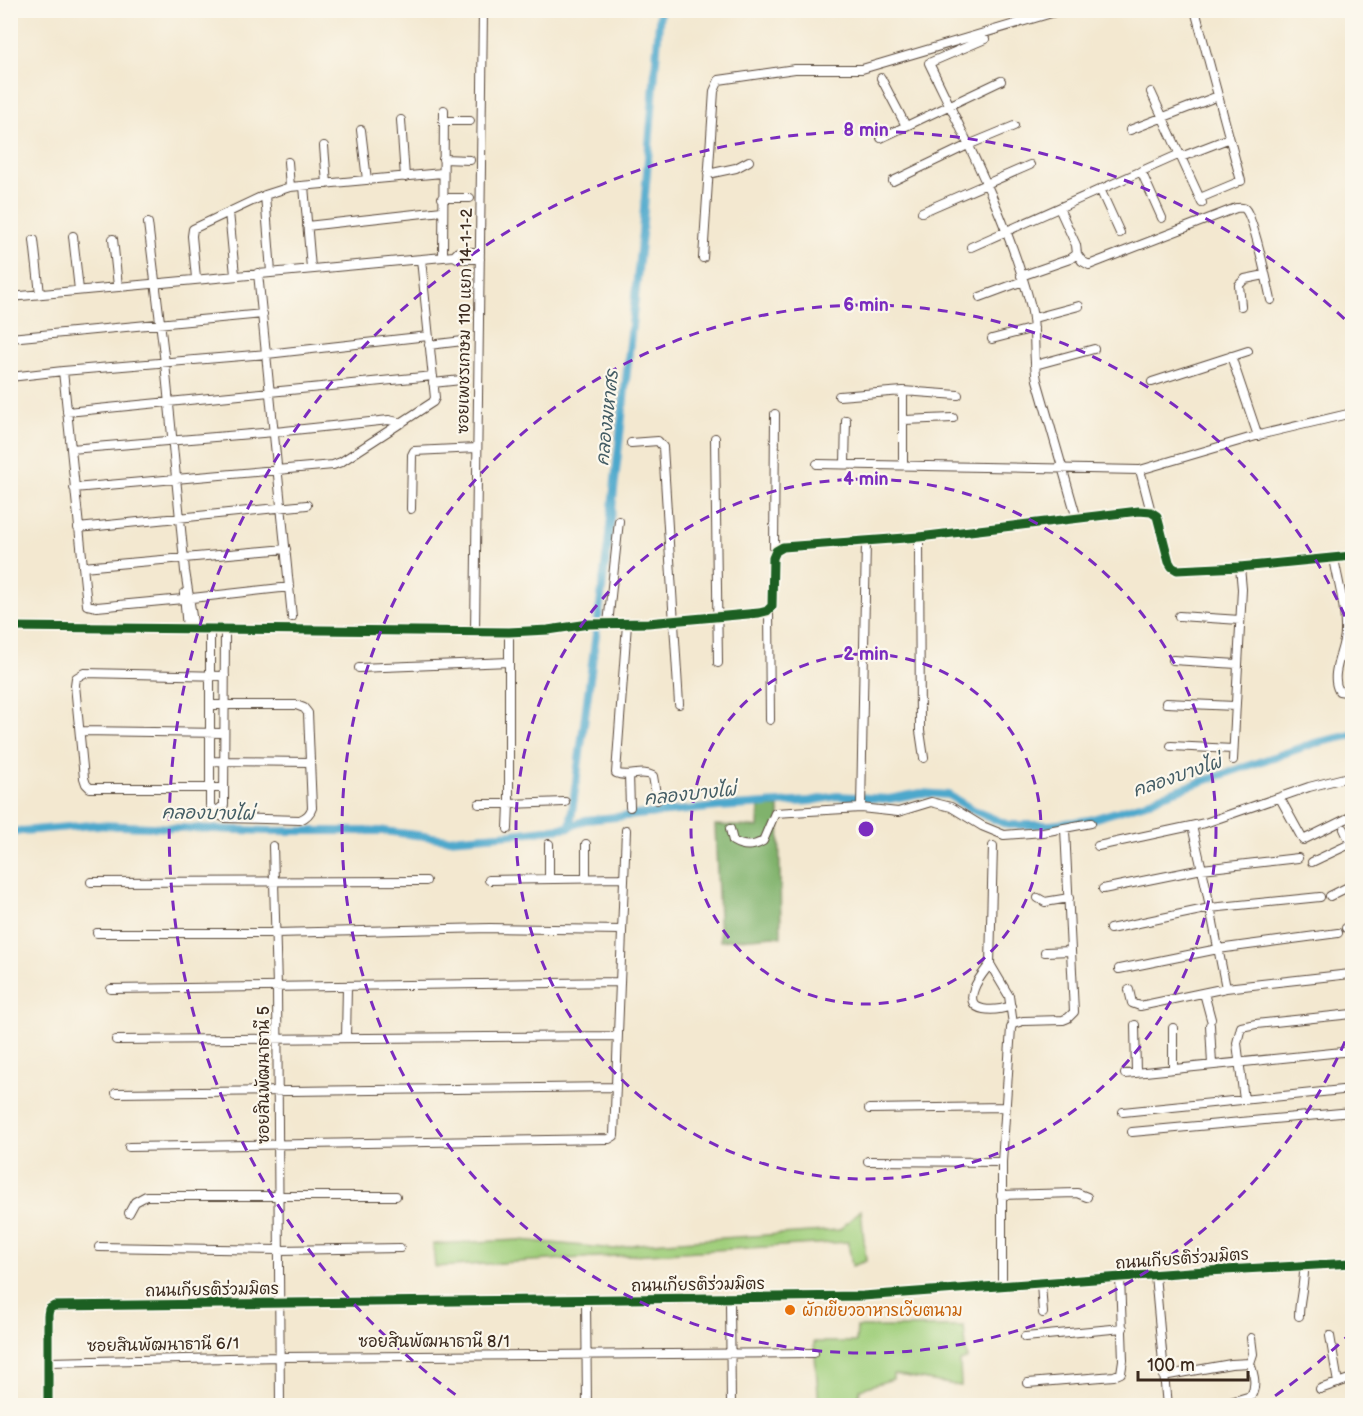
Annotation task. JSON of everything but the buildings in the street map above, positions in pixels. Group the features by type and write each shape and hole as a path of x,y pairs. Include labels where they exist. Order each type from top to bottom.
{"street":[{"name":"ซอยเพชรเกษม 110 แยก 14-1-1-2","path":"476,631 483,10"},
{"path":"703,258 714,91 719,80 795,69 862,69 1062,10"},
{"path":"1151,92 1201,200 1239,182 1195,10"},
{"path":"986,39 929,63 986,184 1022,278 1034,318 1035,365 1044,409 1077,519"},
{"path":"881,78 906,126"},
{"path":"881,138 1001,81"},
{"path":"1130,130 1213,98"},
{"path":"443,257 444,110"},
{"path":"401,120 405,177"},
{"path":"443,121 470,121"},
{"path":"893,181 1014,126"},
{"path":"361,130 367,180"},
{"path":"972,247 1141,171 1225,140"},
{"path":"324,146 327,184"},
{"path":"443,159 470,159"},
{"path":"708,174 736,168 749,161"},
{"path":"288,162 290,188"},
{"path":"922,212 1030,165"},
{"path":"1141,171 1162,218"},
{"path":"196,278 193,229 265,195 304,186 442,173"},
{"path":"304,186 311,268"},
{"path":"1100,189 1120,233"},
{"path":"265,195 271,272"},
{"path":"442,198 470,198"},
{"path":"1059,208 1077,245 1077,254 1089,265 1236,208 1242,208 1247,211 1258,245 1271,300"},
{"path":"229,212 235,275"},
{"path":"307,226 442,212"},
{"path":"148,223 165,363 190,629"},
{"path":"73,236 79,290"},
{"path":"113,239 118,286"},
{"path":"34,240 40,294"},
{"path":"980,297 1077,254"},
{"path":"10,297 196,278 454,256 459,259 480,255"},
{"path":"74,488 338,464 402,423 433,402 435,396 421,259"},
{"path":"258,273 292,617"},
{"path":"1241,306 1239,285 1245,279 1265,275"},
{"path":"1034,318 1079,306"},
{"path":"10,338 263,314"},
{"path":"992,339 1034,328"},
{"path":"10,377 428,341 463,342"},
{"path":"1035,365 1094,349"},
{"path":"1152,382 1248,351"},
{"path":"1231,356 1258,436"},
{"path":"63,371 78,528 89,606 187,599 290,587"},
{"path":"67,412 270,393 433,380 460,380"},
{"path":"903,391 903,465"},
{"path":"839,396 903,391 958,395"},
{"path":"817,464 1140,470 1258,436 1353,413"},
{"path":"770,720 769,609 772,602 774,554 775,414"},
{"path":"903,420 953,418"},
{"path":"71,449 389,420 402,423"},
{"path":"845,464 846,420"},
{"path":"715,438 718,663"},
{"path":"631,443 658,441 663,447 679,704"},
{"path":"411,509 414,451 477,448"},
{"path":"1140,470 1151,512 1159,520 1167,556 1174,568 1184,571 1353,556"},
{"path":"78,528 307,505"},
{"path":"774,554 779,549 788,546 919,537 1139,511 1151,512"},
{"path":"604,624 619,521"},
{"path":"919,537 920,731 924,758"},
{"path":"861,806 866,541"},
{"path":"83,567 286,549"},
{"path":"1334,558 1343,606 1345,633 1336,682 1340,691 1353,693"},
{"path":"1233,760 1242,580 1240,567"},
{"path":"10,627 509,632 548,630 589,624 627,624 759,614 769,609"},
{"path":"1179,616 1240,620"},
{"path":"627,624 616,774 618,776 649,773 653,776 657,800"},
{"path":"210,628 210,676 210,705 210,805 225,818 300,820 310,814 312,808 308,713 304,708 296,705 210,705"},
{"path":"217,812 224,805 225,628"},
{"path":"508,829 509,632"},
{"path":"1173,660 1238,664"},
{"path":"359,668 509,662"},
{"path":"224,788 90,788 84,778 75,685 79,675 84,673 225,676"},
{"path":"1166,703 1235,706"},
{"path":"80,731 224,733"},
{"path":"1172,746 1233,749"},
{"path":"210,761 310,762"},
{"path":"629,775 630,807"},
{"path":"1098,846 1192,826 1308,787 1353,776"},
{"path":"1280,798 1303,840 1353,816"},
{"path":"479,804 565,802"},
{"path":"730,829 733,841 744,846 751,846 763,841 775,813 861,806 898,812 921,804 937,802 1004,835 1013,836 1065,829 1091,823"},
{"path":"1192,826 1226,988"},
{"path":"1013,1024 1023,1021 1063,1020 1071,1016 1075,1005 1065,829"},
{"path":"1312,862 1352,844 1344,829"},
{"path":"129,1147 609,1139 614,1136 626,830"},
{"path":"549,844 549,879"},
{"path":"586,844 586,878"},
{"name":"ซอยสินพัฒนาธานี 5","path":"273,846 278,1038 280,1406"},
{"path":"993,846 990,964 973,990 972,997 974,1003 984,1010 992,1011 1011,1006"},
{"path":"1103,890 1202,868 1298,858"},
{"path":"489,880 624,878"},
{"path":"91,882 426,881"},
{"path":"1330,896 1353,885"},
{"path":"1110,929 1210,908 1320,897"},
{"path":"1038,898 1045,903 1069,898"},
{"path":"97,933 275,933 490,928 622,930"},
{"path":"1119,969 1218,949 1346,929"},
{"path":"1045,952 1071,951"},
{"path":"990,964 1006,988 1013,1024 1002,1162 1002,1286"},
{"path":"1129,990 1132,1003 1140,1006 1226,988 1350,974"},
{"path":"111,989 620,982"},
{"path":"346,1038 347,986"},
{"path":"1204,993 1210,1022 1212,1065"},
{"path":"1244,1100 1237,1042 1241,1027 1353,1014"},
{"path":"1135,1025 1136,1073"},
{"path":"1173,1028 1173,1069"},
{"path":"116,1040 618,1036"},
{"path":"1125,1074 1353,1051"},
{"path":"116,1093 616,1087"},
{"path":"1123,1112 1353,1089"},
{"path":"868,1109 1005,1107"},
{"path":"1132,1132 1353,1112"},
{"path":"868,1161 1002,1162"},
{"path":"1001,1195 1077,1193 1087,1197"},
{"path":"129,1213 135,1202 146,1196 396,1196"},
{"path":"99,1247 279,1250 400,1248"},
{"name":"ถนนเกียรติร่วมมิตร","path":"48,1362 48,1315 49,1309 54,1306 863,1296 1353,1263"},
{"path":"1299,1316 1300,1296 1305,1275 1304,1266"},
{"path":"1155,1275 1167,1406"},
{"path":"1028,1383 1118,1375 1123,1368 1120,1277"},
{"path":"1041,1283 1043,1313"},
{"path":"730,1299 731,1406"},
{"path":"586,1301 587,1406"},
{"path":"1024,1337 1123,1328"},
{"path":"1330,1336 1338,1383"},
{"path":"1251,1338 1253,1354 1250,1363 1255,1382 1251,1396 1254,1406"},
{"name":"ซอยสินพัฒนาธานี 8/1","path":"280,1357 814,1353"},
{"name":"ซอยสินพัฒนาธานี 6/1","path":"48,1362 280,1357"},
{"path":"48,1362 48,1406"},
{"path":"1163,1376 1231,1364 1250,1363"},
{"path":"1320,1389 1353,1378"},
{"path":"1217,1406 1251,1396"}],"green space":[{"path":"759,806 779,807 781,937 720,941 715,825 758,827"},
{"path":"861,1210 866,1261 852,1266 848,1242 435,1267 433,1244 520,1240 615,1249 637,1244 839,1230"},
{"path":"857,1327 964,1327 967,1359 960,1362 961,1386 893,1374 893,1379 860,1389 858,1405 819,1405 814,1342 856,1342"}],"waterway":[{"name":"คลองมหาศร","path":"570,827 608,545 642,233 660,10"},
{"name":"คลองบางไผ่","path":"10,832 92,825 270,831 384,831 447,839 513,834 570,827 585,820 718,807 810,801 837,796 889,799 921,793 948,795 975,811 1008,825 1051,825 1089,820 1146,803 1160,796 1315,743 1352,735"}],"cycle path":[{"path":"10,627 509,632 548,630 589,624 648,623 759,613 767,611 772,606 773,558 776,551 783,547 919,537 1139,511 1151,512 1157,516 1169,562 1177,570 1240,567 1352,556"},
{"path":"48,1406 48,1315 49,1309 54,1306 863,1296 1190,1272 1352,1263"}],"place":[{"name":"ผักเขียวอาหารเวียตนาม","path":"790,1310"}]}
